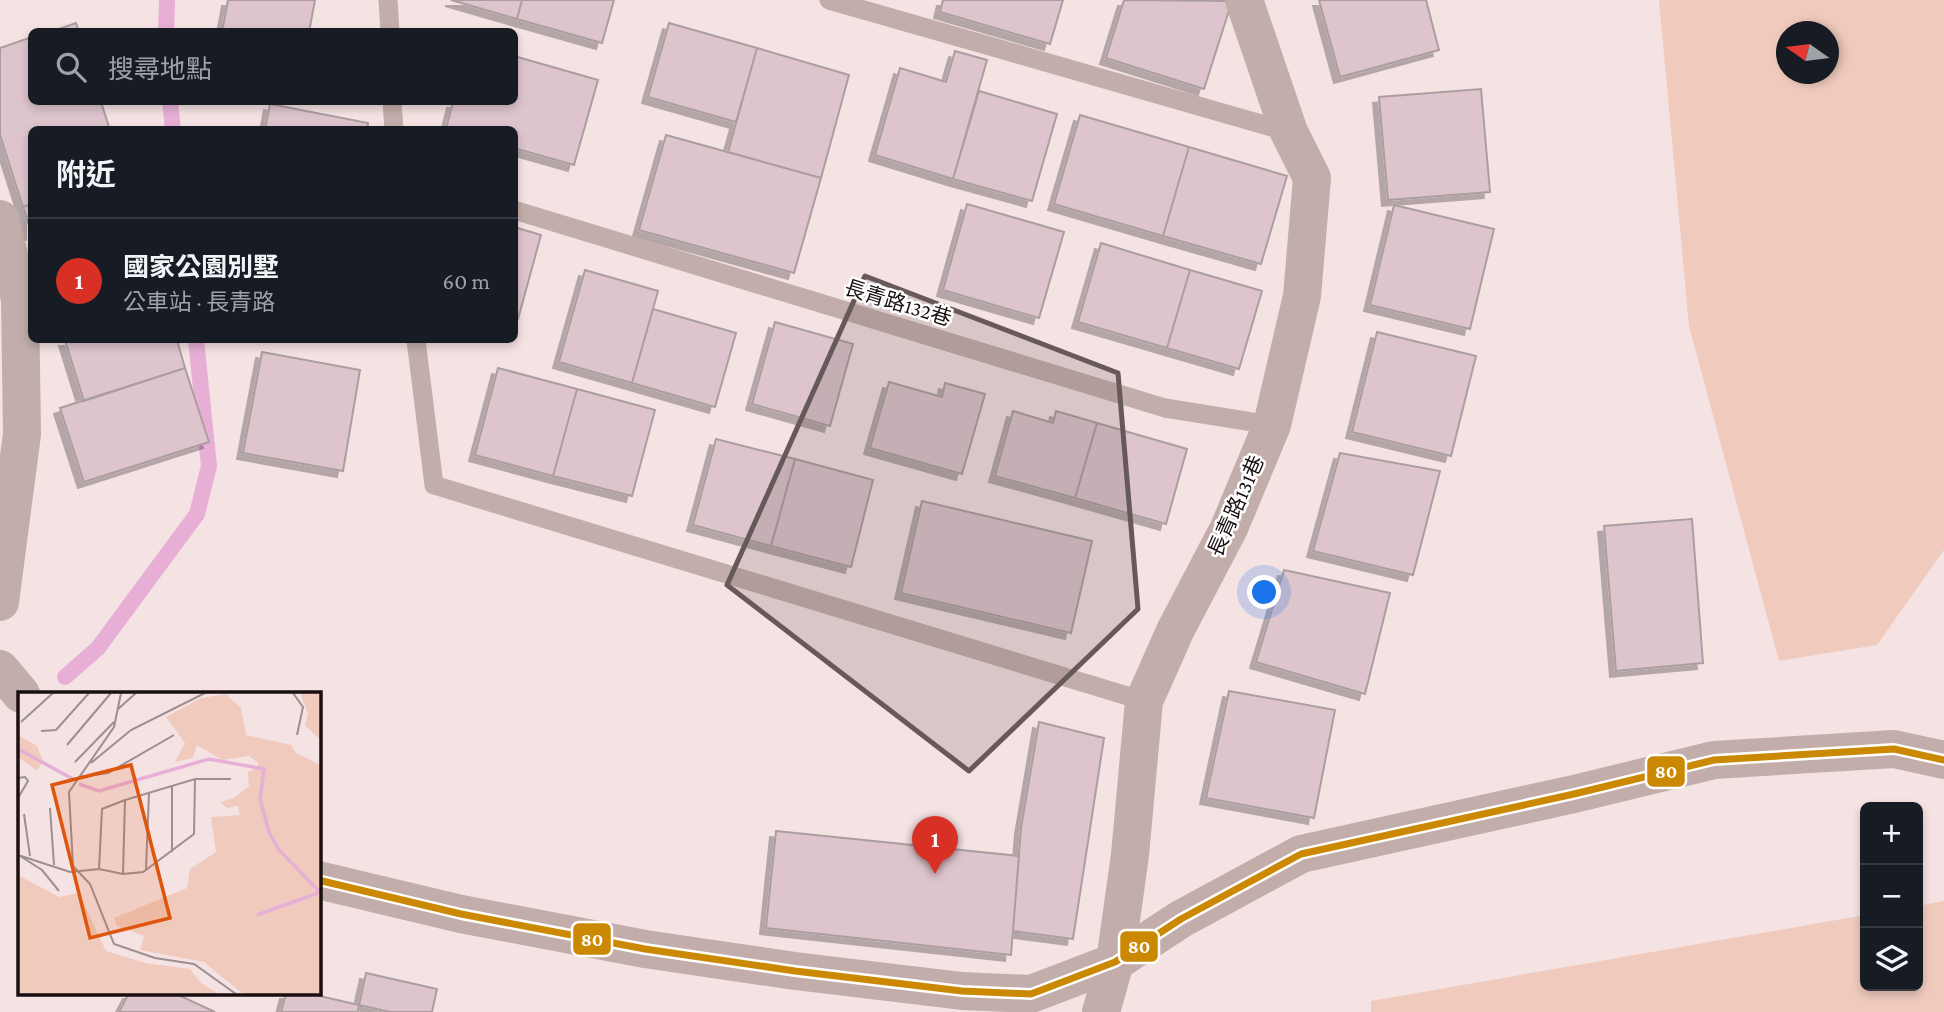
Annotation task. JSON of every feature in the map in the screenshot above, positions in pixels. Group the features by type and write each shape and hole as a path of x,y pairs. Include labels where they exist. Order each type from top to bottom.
{"street":[{"name":"長青路131巷","path":"1101,1012 1115,962 1130,855 1144,701 1177,629 1229,528 1272,425 1302,296 1312,177 1289,132 1244,0"},
{"path":"0,219 20,299 22,434 0,601"},
{"path":"0,670 19,692"},
{"path":"320,880 461,914 645,949 795,971 962,991 1031,994 1115,962 1181,919 1301,854 1714,761 1894,749 1944,760"}],"lane":[{"path":"388,0 390,28"},
{"path":"829,0 1289,132"},
{"path":"393,105 394,126"},
{"name":"長青路132巷","path":"518,211 1165,408 1272,425"},
{"path":"416,343 434,485 1144,701"}],"highlighted area":[{"path":"865,276 1118,373 1138,609 969,771 727,585"}],"shaded area":[{"path":"1659,0 1944,0 1944,550 1877,645 1779,661 1689,326"},
{"path":"1944,901 1944,1012 1371,1012 1371,1001 1860,916 1860,991 1923,991 1923,905"}],"building":[{"path":"228,0 315,0 310,28 223,28"},
{"path":"451,0 522,0 517,19"},
{"path":"522,0 614,0 602,43 517,19"},
{"path":"943,0 1063,0 1050,44 940,12"},
{"path":"1124,0 1232,1 1204,89 1106,58"},
{"path":"1319,0 1426,0 1439,50 1340,77"},
{"path":"76,23 78,28 62,28"},
{"path":"669,23 757,48 736,122 648,97"},
{"path":"28,38 28,105 102,105 109,126 28,126 28,205 23,207 0,135 0,48"},
{"path":"757,48 849,75 821,178 728,152"},
{"path":"955,51 987,60 953,179 875,155 900,68 946,82"},
{"path":"518,57 598,80 574,165 518,149 518,126 447,126 452,105 518,105"},
{"path":"1481,89 1490,192 1388,200 1379,97"},
{"path":"979,91 1057,114 1032,201 953,179"},
{"path":"270,105 368,123 368,126 266,126"},
{"path":"1080,115 1189,147 1163,236 1054,204"},
{"path":"666,135 821,178 794,273 639,230"},
{"path":"1189,147 1287,176 1261,264 1163,236"},
{"path":"967,204 1064,232 1039,318 943,290"},
{"path":"28,205 28,223 23,207"},
{"path":"1394,205 1494,229 1470,329 1370,305"},
{"path":"518,228 541,235 518,319"},
{"path":"1101,243 1190,270 1167,348 1078,322"},
{"path":"585,270 658,291 632,383 559,362"},
{"path":"1190,270 1262,291 1239,369 1167,348"},
{"path":"653,309 736,333 715,407 632,383"},
{"path":"775,322 853,344 830,426 752,404"},
{"path":"1377,332 1476,356 1451,456 1352,432"},
{"path":"66,343 178,343 185,368 84,401"},
{"path":"262,352 360,370 343,471 243,453"},
{"path":"185,368 209,442 84,482 60,408"},
{"path":"498,368 577,389 553,476 475,455"},
{"path":"889,382 942,397 945,383 985,394 962,474 870,448"},
{"path":"577,389 655,410 632,496 553,476"},
{"path":"1013,411 1053,423 1056,411 1097,423 1075,498 995,476"},
{"path":"1097,423 1187,449 1166,524 1075,498"},
{"path":"716,439 795,459 771,546 693,525"},
{"path":"1340,453 1440,471 1413,575 1313,551"},
{"path":"795,459 873,480 851,567 771,546"},
{"path":"922,501 1092,541 1071,633 901,593"},
{"path":"1692,519 1703,663 1616,671 1604,526"},
{"path":"1284,570 1390,593 1365,694 1256,662"},
{"path":"1229,691 1335,710 1314,818 1206,798"},
{"path":"1039,722 1104,738 1073,939 1013,931 1021,828"},
{"path":"776,831 1019,856 1011,955 766,928"},
{"path":"366,973 437,989 432,1012 390,1012 359,1005"},
{"path":"128,995 178,995 215,1012 119,1012"},
{"path":"285,995 316,995 359,1005 358,1012 281,1012"}],"waterway":[{"path":"166,28 167,0"},
{"path":"170,105 173,126"},
{"path":"65,677 98,648 197,514 209,466 196,343"}],"transit line":[{"name":"80","path":"320,880 461,914 645,949 795,971 962,991 1031,994 1115,962 1181,919 1301,854 1714,760 1894,749 1944,760"}],"place":[{"name":"國家公園別墅","path":"935,874"}]}
